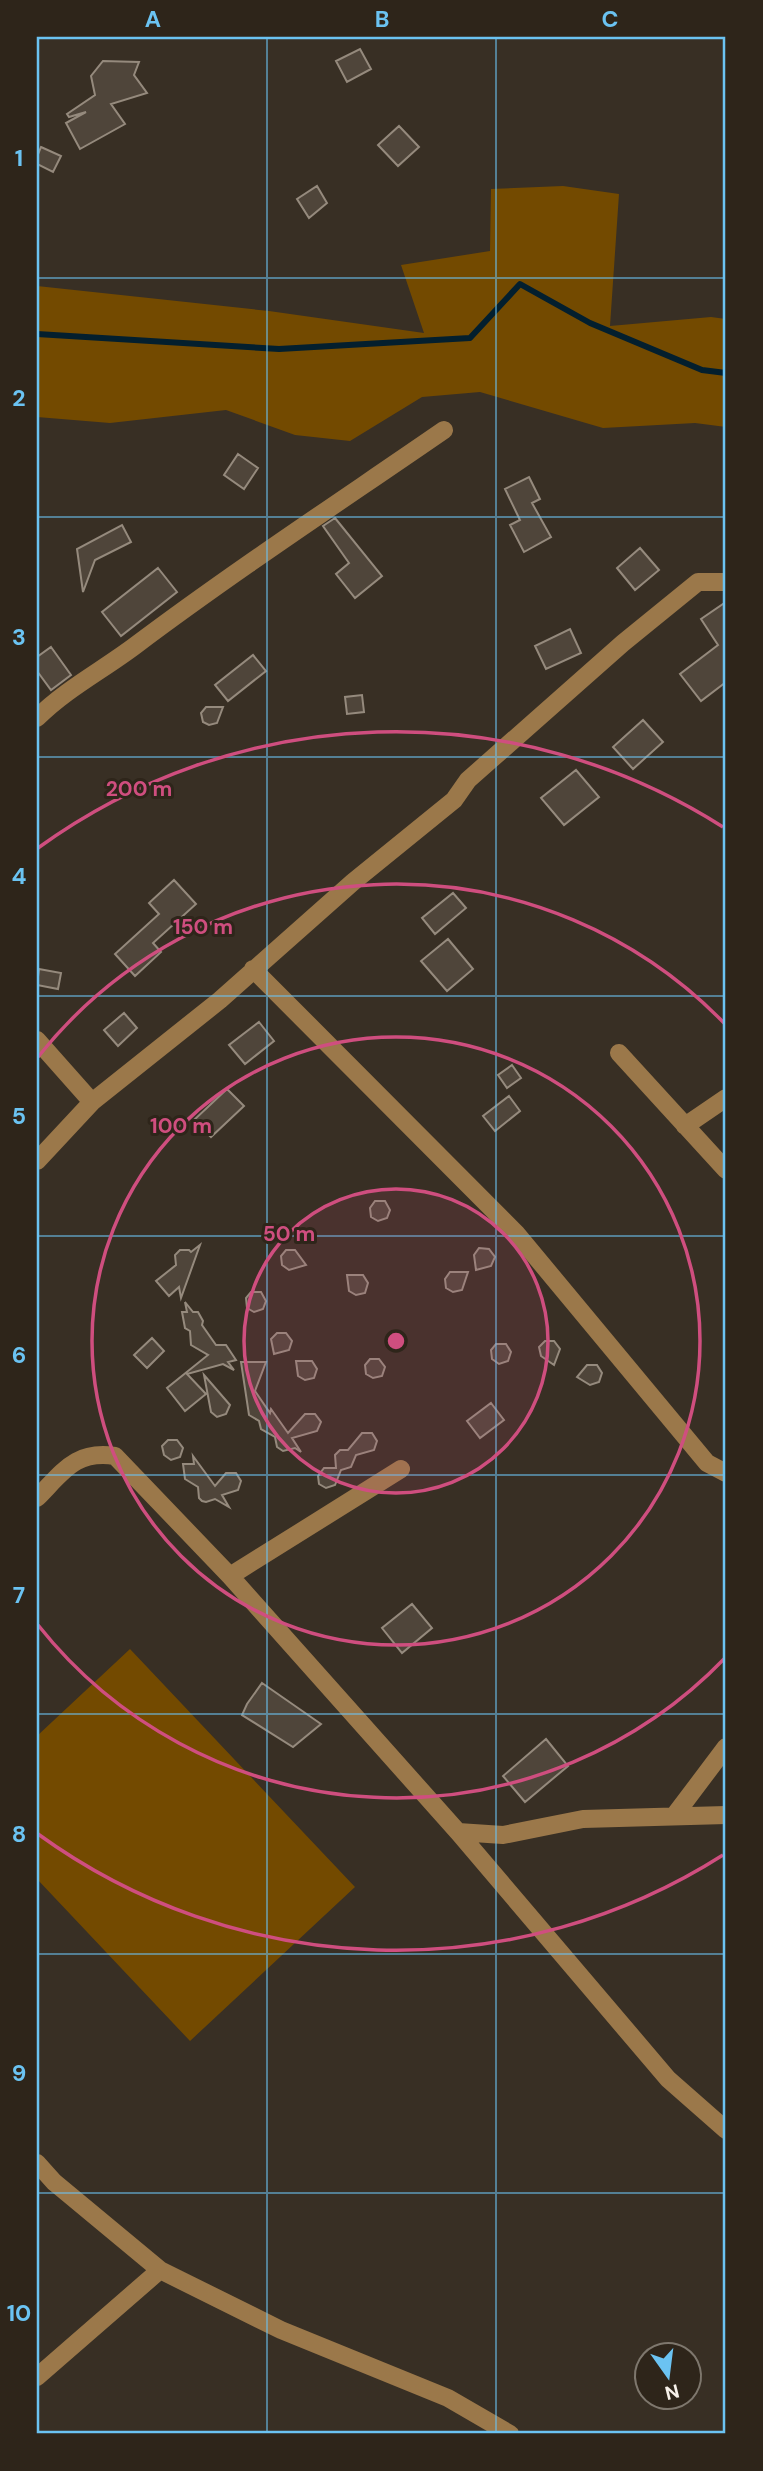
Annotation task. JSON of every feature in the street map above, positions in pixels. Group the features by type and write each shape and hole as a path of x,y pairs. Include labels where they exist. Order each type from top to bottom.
{"street":[{"path":"37,718 51,703 444,430"},
{"path":"37,1161 92,1102 219,1000 353,882 454,800 468,780 634,634 698,582 726,582"},
{"path":"253,969 516,1233 707,1463 726,1473"},
{"path":"37,1040 92,1102"},
{"path":"619,1053 726,1170"},
{"path":"685,1126 726,1097"},
{"path":"37,1497 75,1461 95,1453 115,1456 230,1576 458,1832 668,2079 726,2130"},
{"path":"230,1576 401,1469"},
{"path":"674,1816 726,1747"},
{"path":"458,1832 503,1835 583,1819 726,1815"},
{"path":"37,2163 54,2182 160,2270 281,2330 448,2398 510,2434"},
{"path":"37,2377 160,2270"}],"shaded area":[{"path":"563,186 619,194 610,326 711,317 726,319 726,427 695,423 603,428 480,392 422,397 350,441 295,435 226,410 110,423 37,417 37,286 269,311 424,333 401,265 490,251 491,189"},
{"path":"130,1649 355,1887 190,2041 37,1879 37,1736"}],"building":[{"path":"360,49 371,69 347,82 336,61"},
{"path":"103,61 139,62 134,75 147,93 111,104 125,124 80,149 66,123 86,112 69,117 67,114 95,95 91,76"},
{"path":"399,126 419,147 398,166 378,145"},
{"path":"41,147 61,156 53,172 37,164"},
{"path":"317,186 327,203 309,218 297,199"},
{"path":"238,454 258,468 244,489 224,475"},
{"path":"529,477 540,499 532,503 551,537 524,552 510,525 520,520 505,489"},
{"path":"335,518 382,576 355,598 336,574 349,563 323,526"},
{"path":"122,525 131,542 95,560 83,592 77,549"},
{"path":"640,548 659,570 635,590 617,568"},
{"path":"158,568 177,592 121,636 102,612"},
{"path":"726,602 726,682 701,701 680,674 718,645 701,619"},
{"path":"570,629 581,653 546,669 535,646"},
{"path":"51,647 71,675 51,690 37,671 37,657"},
{"path":"253,655 266,671 228,701 215,685"},
{"path":"362,695 364,712 347,714 345,697"},
{"path":"206,707 223,707 217,723 209,725 203,722 201,713"},
{"path":"643,720 663,742 633,769 613,747"},
{"path":"576,770 599,797 564,825 541,798"},
{"path":"174,880 196,904 153,943 161,952 135,976 115,954 159,914 149,903"},
{"path":"453,893 466,908 435,934 422,918"},
{"path":"448,939 473,969 447,991 421,961"},
{"path":"39,969 61,973 58,989 37,985"},
{"path":"124,1013 137,1028 118,1046 104,1030"},
{"path":"259,1022 274,1041 245,1064 229,1045"},
{"path":"512,1065 521,1078 507,1088 498,1075"},
{"path":"227,1089 244,1106 211,1137 194,1120"},
{"path":"509,1096 520,1111 495,1131 483,1116"},
{"path":"375,1201 385,1201 390,1210 387,1218 378,1221 371,1217 370,1208"},
{"path":"200,1245 181,1298 179,1287 169,1296 156,1281 176,1265 175,1255 180,1250 191,1252"},
{"path":"479,1248 489,1249 495,1257 491,1266 476,1270 474,1255"},
{"path":"286,1250 295,1250 306,1265 289,1270 282,1265 281,1256"},
{"path":"450,1272 468,1272 462,1290 453,1292 446,1288 445,1279"},
{"path":"347,1275 363,1275 368,1283 365,1293 356,1295 349,1291"},
{"path":"251,1292 261,1292 266,1301 263,1309 254,1312 247,1308 246,1298"},
{"path":"185,1302 193,1312 198,1312 203,1321 202,1325 216,1345 226,1345 236,1360 228,1362 234,1370 223,1364 187,1374 206,1394 185,1411 167,1388 208,1355 191,1345 190,1331 185,1328 182,1312 187,1312"},
{"path":"277,1333 286,1333 292,1341 289,1350 274,1354 271,1339"},
{"path":"152,1338 164,1351 147,1368 134,1355"},
{"path":"545,1341 554,1341 560,1349 554,1365 541,1356 539,1347"},
{"path":"496,1344 506,1344 511,1352 508,1361 499,1364 492,1359 491,1350"},
{"path":"370,1359 379,1359 385,1367 382,1376 373,1378 366,1374 365,1365"},
{"path":"296,1361 312,1361 317,1369 314,1378 305,1380 298,1376"},
{"path":"241,1362 266,1362 255,1391 288,1433 305,1414 315,1414 321,1422 317,1431 292,1438 301,1452 295,1448 283,1451 277,1447 275,1437 261,1429 259,1421 249,1415"},
{"path":"587,1365 597,1365 602,1373 599,1382 590,1385 577,1377"},
{"path":"204,1375 230,1405 226,1414 217,1417 211,1412"},
{"path":"491,1403 504,1420 480,1438 467,1421"},
{"path":"362,1433 372,1433 377,1441 374,1450 356,1455 351,1467 341,1470 335,1485 326,1488 319,1484 318,1476 324,1468 336,1468 335,1455 340,1450 348,1450"},
{"path":"168,1440 177,1440 183,1448 180,1457 171,1460 164,1455 162,1446"},
{"path":"193,1456 215,1486 226,1473 236,1473 241,1481 238,1490 222,1495 229,1507 215,1499 202,1501 198,1487 185,1479 183,1464 194,1464"},
{"path":"412,1604 432,1628 402,1653 382,1628"},
{"path":"262,1683 321,1724 293,1747 242,1715"},
{"path":"546,1739 568,1766 525,1802 503,1776"}],"waterway":[{"path":"37,334 279,349 470,338 520,284 590,323 702,370 726,373"}]}
